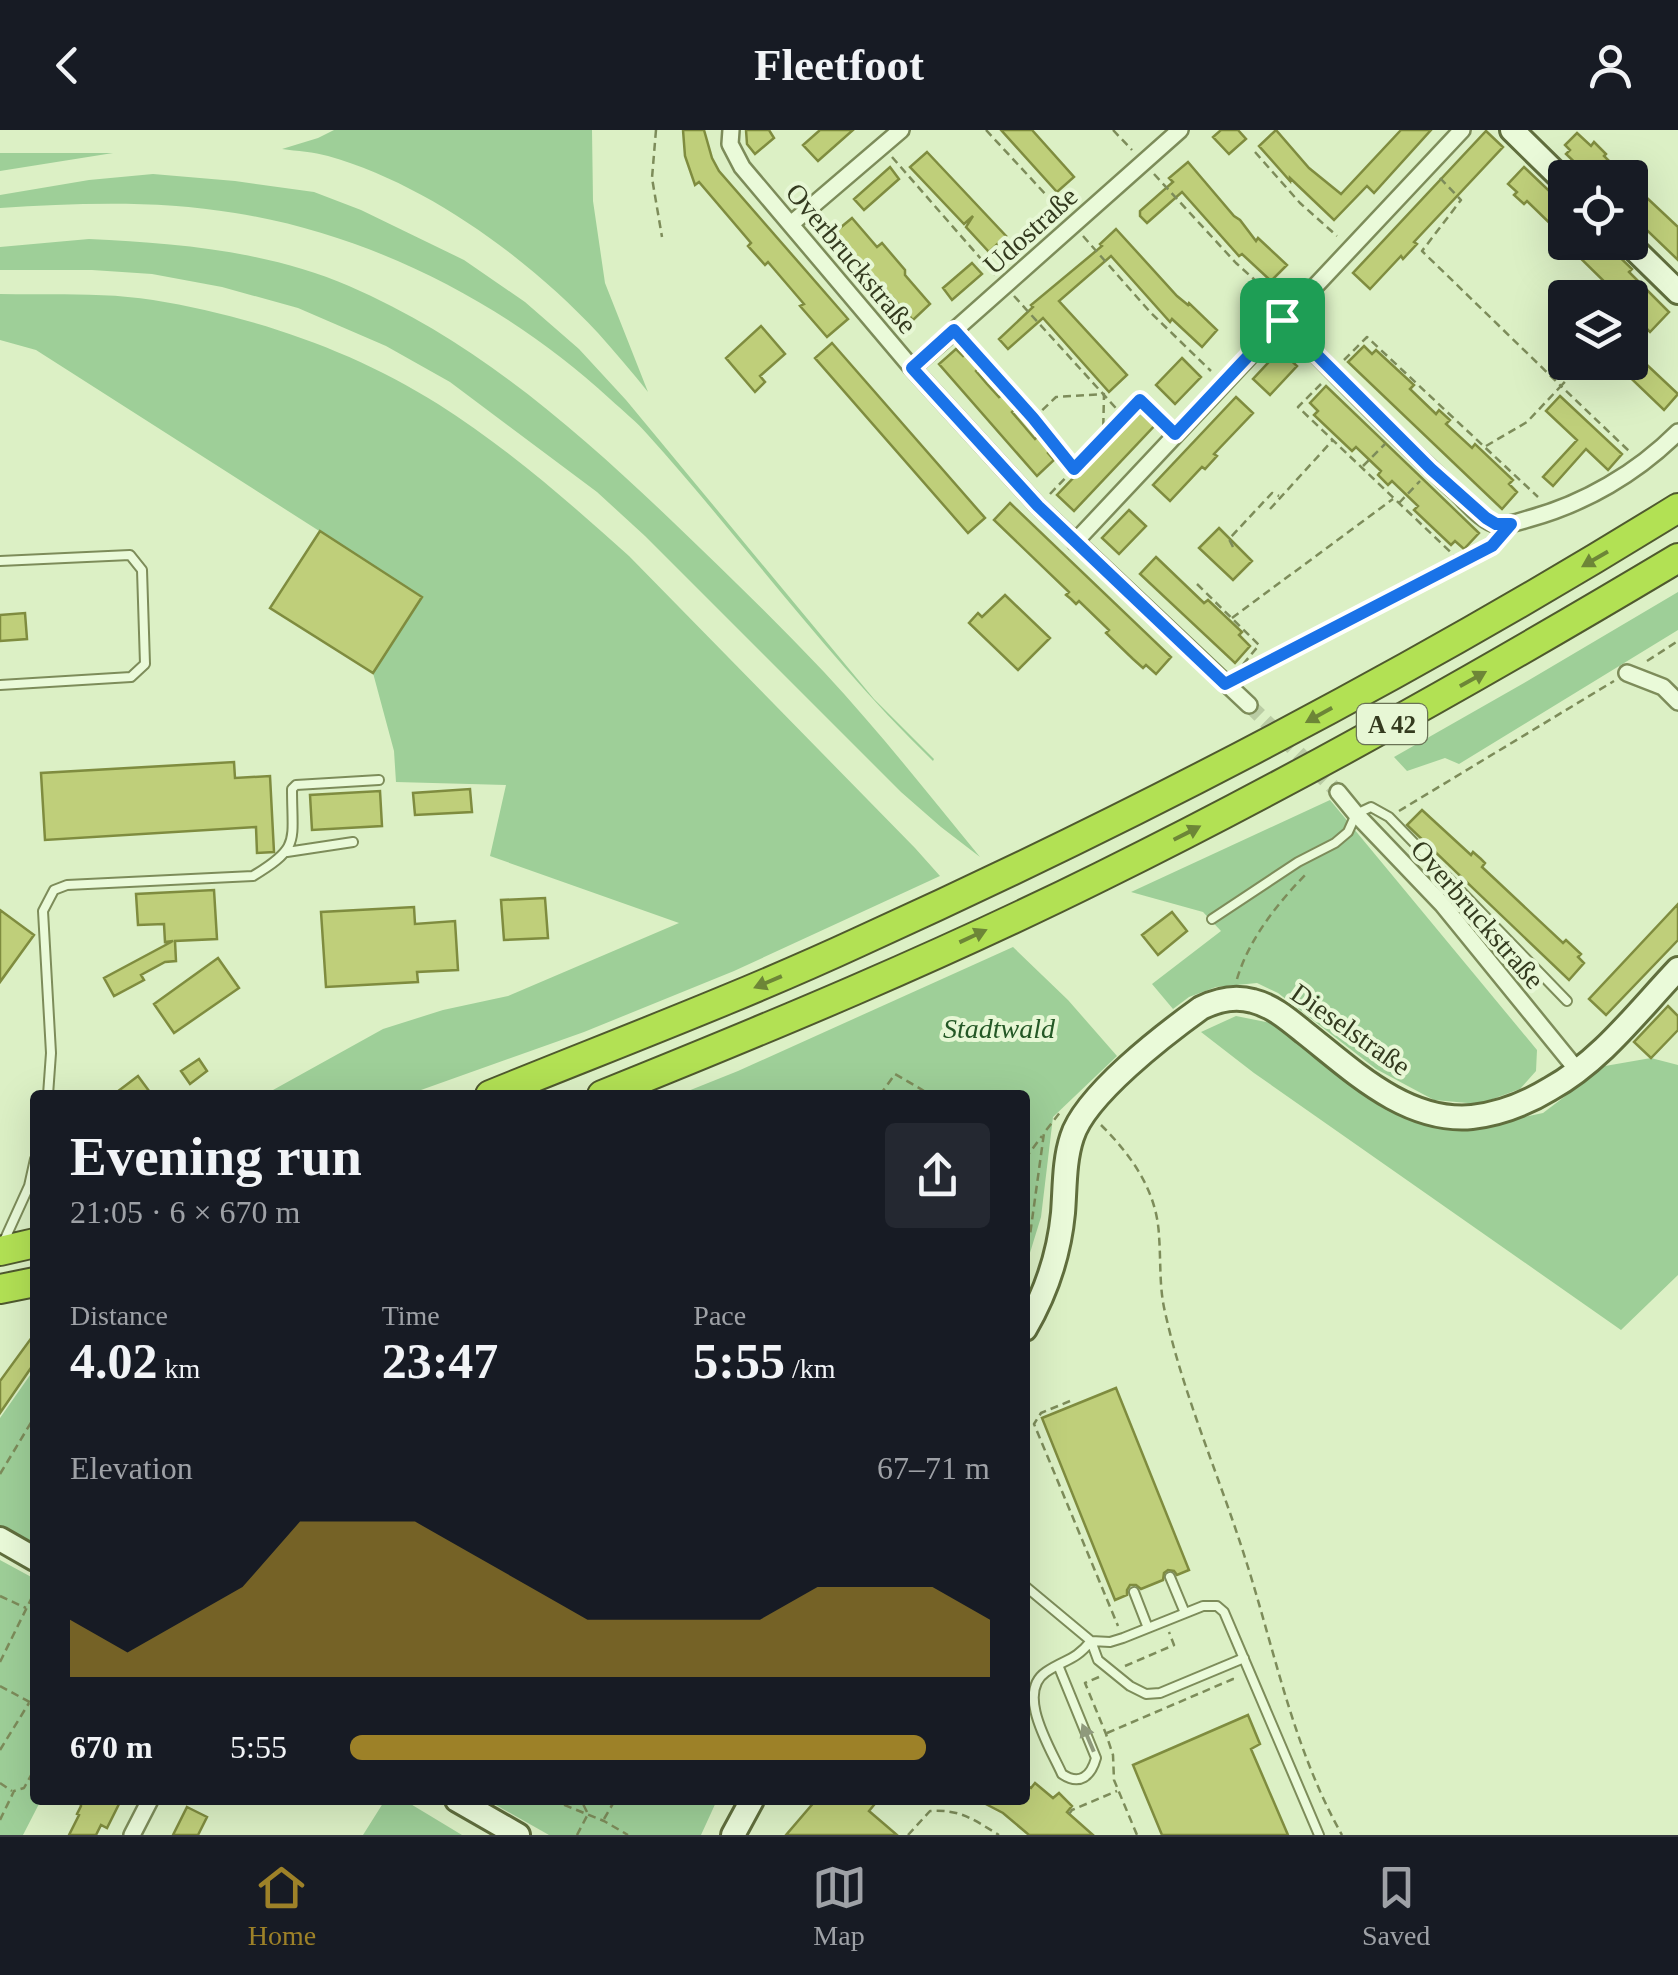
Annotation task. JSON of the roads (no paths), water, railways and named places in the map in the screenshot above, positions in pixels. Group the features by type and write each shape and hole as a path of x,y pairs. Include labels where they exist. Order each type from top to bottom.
{"highway":[{"name":"A 42","path":"502,1090 857,943 1072,842 1297,728 1678,508"},
{"name":"A 42","path":"615,1090 884,977 1100,878 1341,753 1512,658 1678,558"},
{"path":"0,1250 30,1244"},
{"path":"0,1289 30,1283"}],"street":[{"name":"Overbruckstraße","path":"730,130 730,144 742,168 912,368 1038,506 1249,705"},
{"path":"790,224 901,130"},
{"name":"Udostraße","path":"912,368 1180,130"},
{"path":"1075,542 1462,130"},
{"path":"1512,130 1548,165"},
{"path":"1645,260 1678,292"},
{"path":"1286,316 1333,371 1431,469 1496,524 1511,524 1553,512 1604,489 1678,432"},
{"path":"1627,673 1662,687 1678,702"},
{"name":"Overbruckstraße","path":"1338,792 1442,904 1578,1071"},
{"name":"Dieselstraße","path":"1030,1318 1052,1272 1059,1245 1072,1135 1085,1109 1187,1018 1214,1002 1251,1000 1278,1012 1366,1082 1397,1100 1429,1113 1468,1117 1524,1103 1578,1071 1678,969"},
{"path":"0,1539 30,1556"},
{"path":"132,1835 147,1805"},
{"path":"466,1805 518,1835"},
{"path":"733,1835 749,1805"}],"lane":[{"path":"0,561 130,554 142,570 145,664 131,678 0,685"},
{"path":"48,1090 51,1053 43,911 54,890 68,886 253,876 275,863 291,844 292,789 379,780"},
{"path":"1212,919 1298,862 1335,843 1348,832 1356,814 1370,807 1389,817 1567,1001"},
{"path":"287,852 352,842"},
{"path":"0,1250 30,1182"},
{"path":"1170,1577 1184,1614"},
{"path":"1030,1590 1091,1641 1098,1660 1146,1694 1160,1694 1244,1658"},
{"path":"1134,1592 1148,1628"},
{"path":"1091,1641 1123,1638 1202,1606 1216,1606 1224,1612 1319,1835"},
{"path":"1058,1666 1096,1758 1093,1771 1083,1778 1070,1779 1062,1774 1033,1701 1040,1676 1058,1666 1079,1656 1091,1641"}],"tunnel":[{"path":"1249,705 1338,792"}],"park label":[{"name":"Stadtwald","path":"999,1028"}]}
